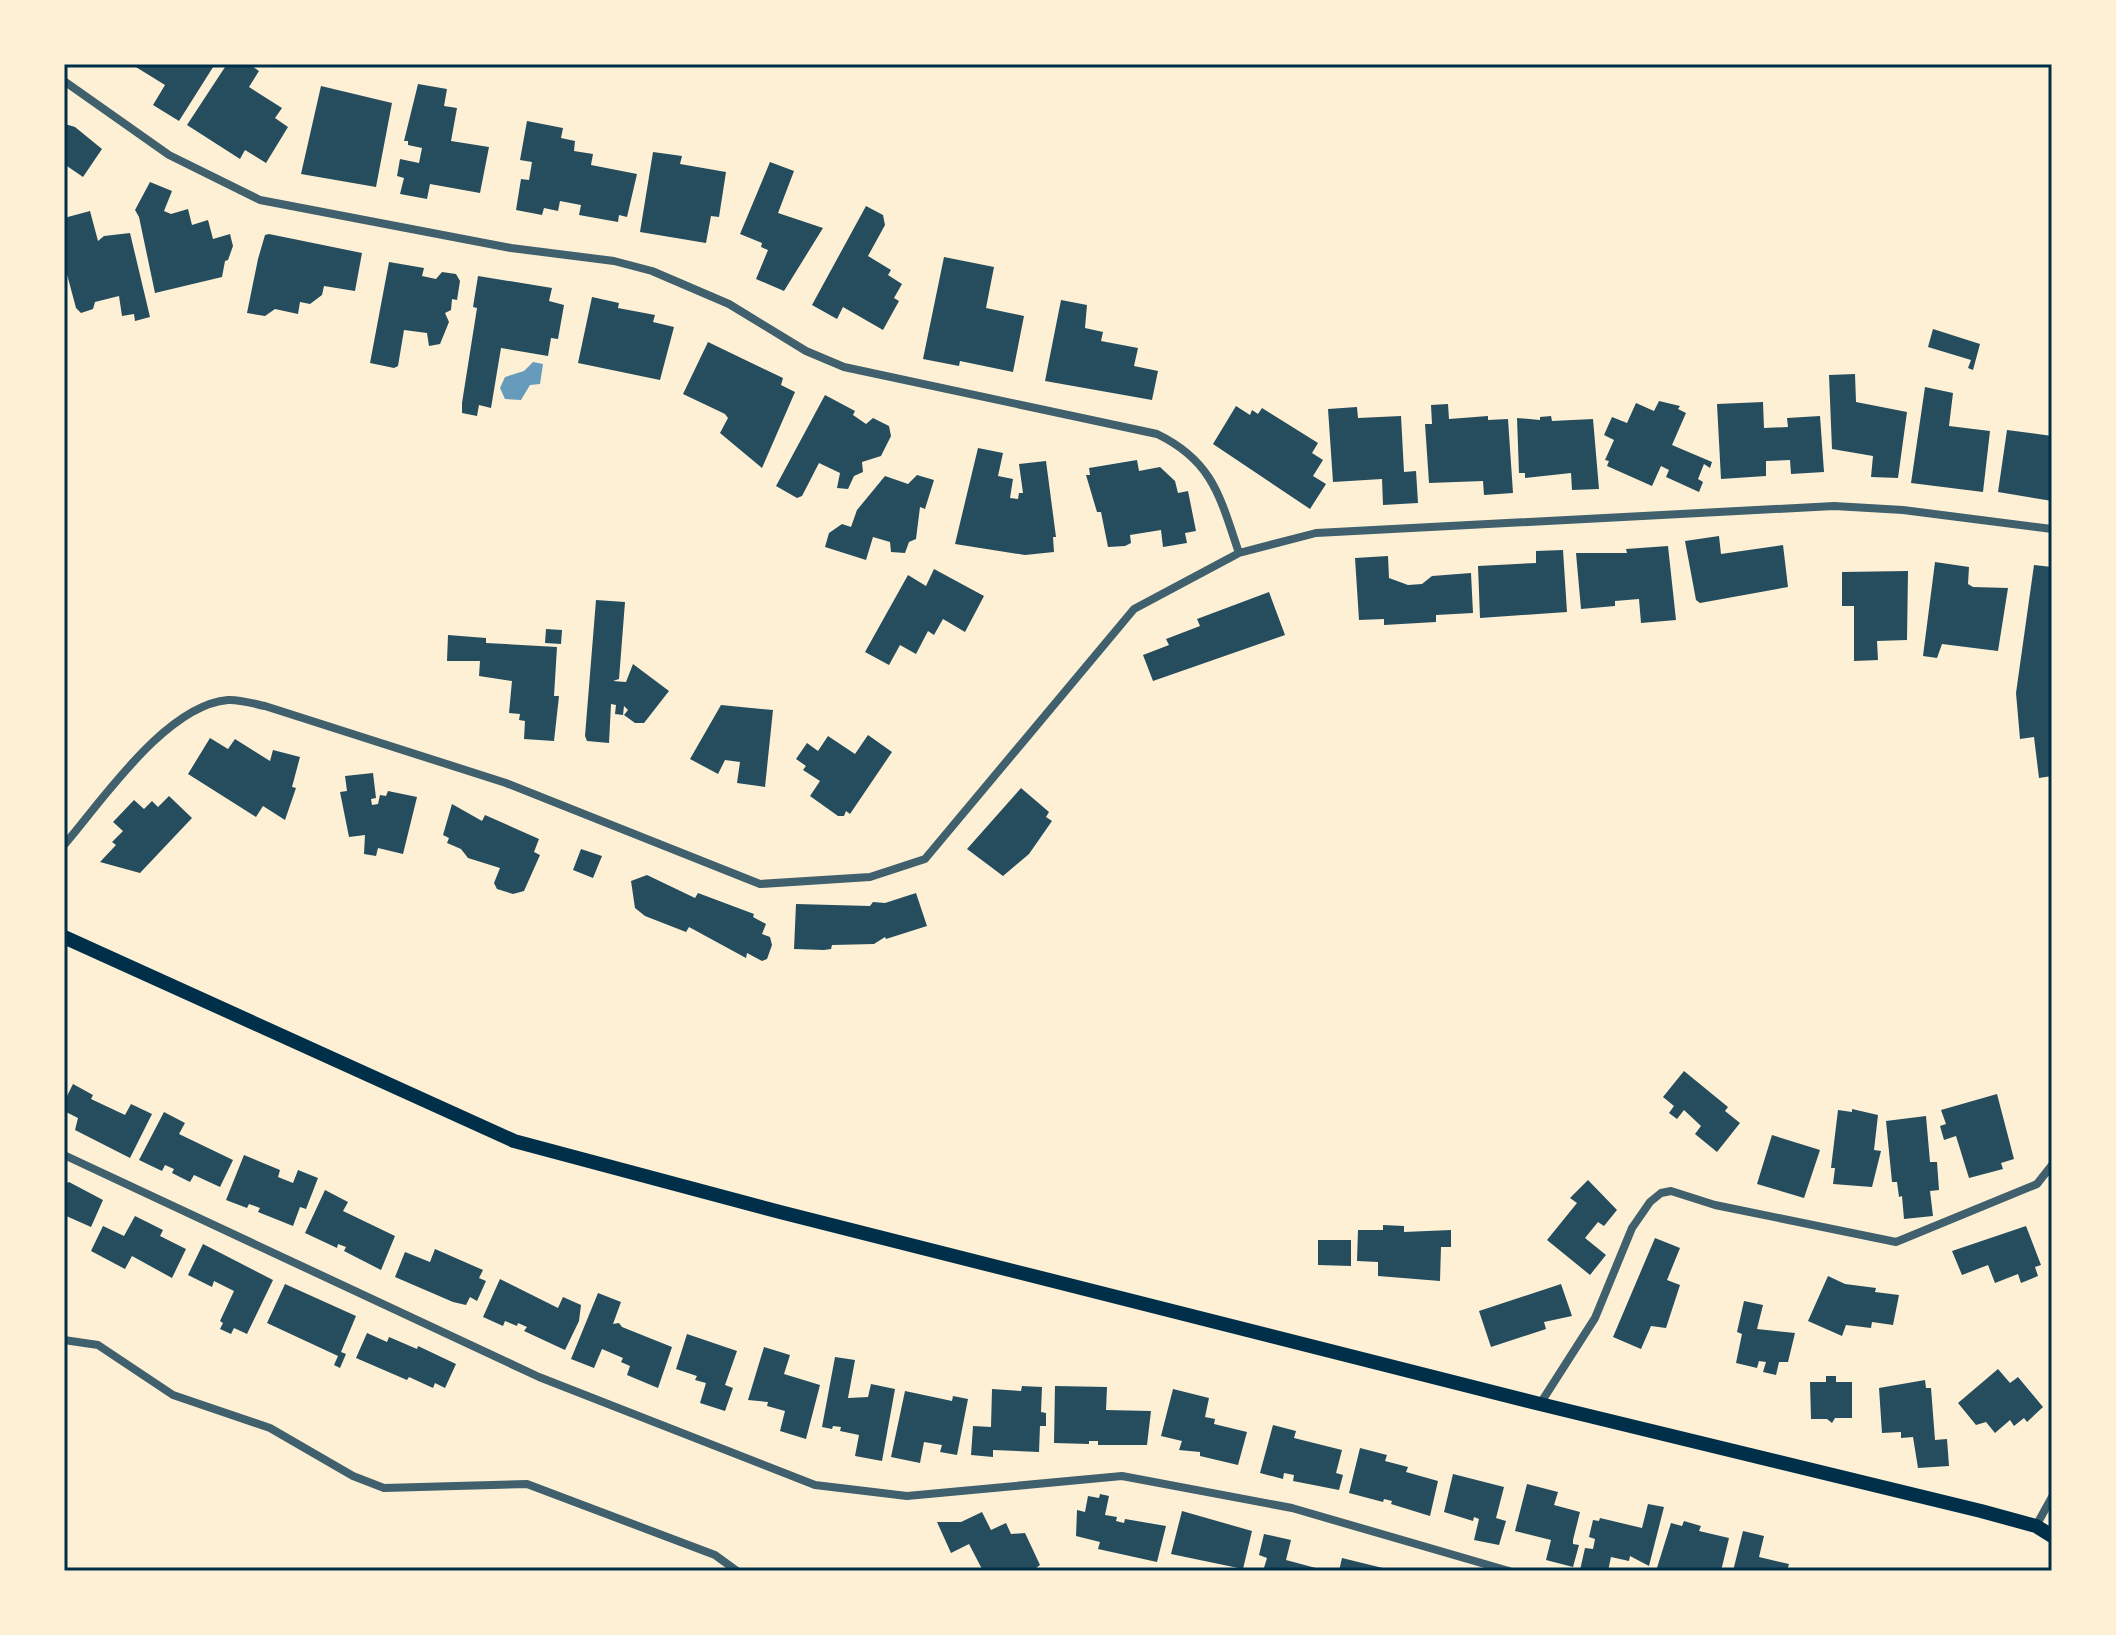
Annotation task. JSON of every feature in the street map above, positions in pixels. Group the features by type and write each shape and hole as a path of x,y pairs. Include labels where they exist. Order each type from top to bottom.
{"main road":[{"path":"64,937 514,1141 795,1216 2036,1526 2052,1536"}],"street":[{"path":"64,81 169,155 260,200 511,248 614,261 652,271 729,304 806,351 844,367 1039,412 1157,434 1184,447 1200,462 1217,488 1239,553"},
{"path":"64,845 150,745 191,712 228,700 265,706 506,783 760,884 870,877 925,859 1134,609 1239,553 1316,533 1834,506 1903,510 2052,529"},
{"path":"64,1155 539,1377 815,1485 907,1496 1122,1476 1292,1508 1509,1571"},
{"path":"1540,1404 1595,1318 1632,1228 1661,1193 1671,1191 1715,1205 1896,1242 2037,1184 2052,1165"},
{"path":"64,1340 98,1345 173,1395 270,1428 353,1476 384,1488 527,1484 715,1555 737,1571"},
{"path":"2036,1526 2052,1497"}],"water":[{"path":"533,362 543,364 540,384 530,385 521,400 505,399 500,388 505,377 524,371"}],"building":[{"path":"131,64 215,64 179,121 153,105 165,85"},
{"path":"227,64 249,64 259,71 249,87 282,108 275,118 288,127 266,163 245,150 240,159 187,125"},
{"path":"418,84 447,89 444,106 457,108 451,141 489,147 480,193 430,184 427,199 400,194 404,178 397,176 400,159 419,163 422,148 404,141"},
{"path":"321,86 392,103 376,187 301,174"},
{"path":"527,121 563,128 561,138 575,141 574,151 593,154 591,165 637,174 627,217 619,215 618,222 579,215 581,205 560,201 558,211 544,208 542,215 516,210 521,179 529,180 532,162 520,160"},
{"path":"65,124 75,127 102,149 83,177 64,164"},
{"path":"653,152 682,156 680,164 726,172 719,217 711,216 706,243 640,232"},
{"path":"770,162 794,171 778,213 823,228 784,291 756,279 768,250 761,247 762,243 740,234"},
{"path":"150,182 172,191 164,211 171,214 188,209 192,225 208,220 213,239 230,234 233,246 225,261 222,277 155,293 135,210"},
{"path":"866,206 883,215 885,225 868,256 891,270 888,275 902,284 894,298 899,301 883,330 843,307 837,319 812,305"},
{"path":"90,211 98,241 104,236 130,233 150,317 135,321 134,314 122,316 119,296 95,302 93,309 81,313 76,308 64,263 64,218"},
{"path":"265,235 362,253 355,291 324,286 322,295 310,304 300,302 298,314 275,309 265,316 247,313 258,259"},
{"path":"944,257 994,267 986,308 1024,316 1013,372 960,361 959,366 923,359"},
{"path":"389,262 424,268 422,276 436,279 442,272 456,274 460,281 457,300 452,299 451,310 445,313 449,322 440,344 429,346 427,333 404,330 398,366 394,368 370,363"},
{"path":"478,276 552,288 549,301 564,305 558,339 551,338 548,356 501,348 491,408 479,405 477,416 462,413 462,403 477,308 473,307"},
{"path":"592,297 619,303 618,308 655,315 653,322 674,327 660,380 578,363"},
{"path":"1061,300 1087,305 1085,328 1103,332 1101,341 1138,348 1134,366 1158,371 1152,400 1045,381"},
{"path":"1933,329 1980,344 1973,370 1968,368 1971,360 1928,347"},
{"path":"708,342 783,378 781,385 795,392 762,468 720,433 728,418 725,414 683,394"},
{"path":"1855,374 1856,402 1907,412 1898,478 1871,477 1873,456 1832,449 1829,375"},
{"path":"1925,387 1953,393 1949,426 1990,431 1983,492 1911,483"},
{"path":"825,395 855,411 853,415 866,424 873,418 889,426 891,436 881,456 862,462 863,472 854,476 848,489 837,488 840,473 819,463 802,496 797,498 776,486"},
{"path":"1659,401 1680,406 1678,409 1686,413 1672,445 1712,462 1710,468 1704,464 1698,479 1703,482 1699,492 1666,477 1669,470 1661,466 1652,486 1607,466 1609,461 1605,460 1614,440 1604,435 1612,417 1627,423 1636,403 1654,411"},
{"path":"1763,402 1764,428 1788,427 1787,418 1820,416 1824,472 1791,474 1790,460 1766,461 1766,476 1721,479 1717,404"},
{"path":"1448,404 1449,419 1488,416 1488,420 1508,419 1513,493 1484,495 1483,481 1429,483 1425,424 1432,424 1431,405"},
{"path":"1236,406 1250,415 1252,410 1258,414 1262,408 1318,443 1312,453 1323,460 1313,476 1326,484 1310,509 1213,444"},
{"path":"1357,407 1358,418 1401,416 1404,472 1416,471 1418,503 1383,505 1382,479 1333,482 1328,409"},
{"path":"1551,416 1552,421 1593,419 1599,489 1572,490 1571,473 1525,478 1525,473 1519,473 1517,418 1540,420 1540,417"},
{"path":"2007,430 2052,436 2052,501 1998,492"},
{"path":"978,448 1003,453 998,476 1013,479 1010,498 1018,499 1019,493 1023,493 1019,464 1046,461 1056,537 1053,537 1054,552 1025,555 955,544"},
{"path":"1137,460 1139,471 1160,467 1175,481 1178,493 1188,491 1196,531 1185,533 1187,543 1163,547 1161,530 1130,535 1131,543 1108,547 1101,512 1097,512 1086,475 1090,475 1089,468"},
{"path":"917,475 934,480 925,509 920,507 916,539 909,542 905,553 891,552 890,542 873,537 866,560 825,547 829,533 842,524 851,527 857,510 885,476 908,484"},
{"path":"1719,536 1721,554 1783,545 1788,587 1700,603 1696,600 1685,541"},
{"path":"1668,546 1676,620 1641,623 1639,599 1615,601 1615,606 1581,609 1576,553 1627,553 1626,549"},
{"path":"1563,550 1567,612 1480,618 1478,566 1536,563 1536,551"},
{"path":"1388,556 1389,578 1408,585 1422,584 1432,576 1471,573 1473,613 1436,615 1436,622 1384,625 1384,619 1359,620 1355,558"},
{"path":"1935,562 1969,567 1968,584 1973,587 2008,588 1998,651 1942,644 1937,658 1923,656"},
{"path":"2034,565 2052,567 2052,776 2039,778 2034,737 2020,739 2016,693"},
{"path":"934,569 984,596 965,632 943,619 934,635 928,631 916,654 900,645 889,665 865,652 908,575 926,586"},
{"path":"1908,571 1907,640 1877,641 1878,660 1854,661 1854,606 1842,606 1842,572"},
{"path":"1269,592 1285,635 1153,681 1143,655 1169,645 1166,639 1200,626 1197,619"},
{"path":"596,600 625,602 619,679 613,681 626,682 633,664 669,691 644,723 635,723 624,715 628,710 624,706 623,715 615,714 616,705 611,704 609,743 587,741 585,736"},
{"path":"546,629 562,630 561,644 545,643"},
{"path":"448,635 486,638 486,643 557,647 554,696 559,696 554,741 524,739 525,721 519,720 520,714 509,713 512,681 479,676 480,661 447,661"},
{"path":"721,705 773,710 765,787 737,783 740,762 725,760 718,774 690,759"},
{"path":"868,735 892,752 850,814 846,811 844,816 838,816 810,796 820,781 803,770 806,766 796,759 807,743 818,751 828,736 855,754"},
{"path":"210,738 228,749 235,739 270,761 273,750 300,757 292,787 296,788 285,820 263,806 256,817 188,774"},
{"path":"373,773 376,798 371,799 372,805 378,804 380,795 386,796 388,791 417,797 403,854 378,848 376,856 364,854 365,835 349,837 340,792 347,791 345,776"},
{"path":"1021,788 1049,812 1046,817 1052,821 1029,854 1003,876 967,849"},
{"path":"169,796 192,818 140,873 100,862 116,845 112,842 123,831 113,822 134,800 144,809 152,801 158,807"},
{"path":"452,804 482,821 485,815 539,839 534,852 540,855 524,891 513,894 497,889 494,883 500,868 468,858 461,849 447,843 449,838 443,835"},
{"path":"581,849 602,856 593,878 573,870"},
{"path":"647,875 695,898 698,893 754,914 753,917 766,924 762,934 770,937 772,945 767,959 762,961 747,953 746,958 689,927 686,932 645,916 635,908 631,881"},
{"path":"916,893 927,926 885,937 874,944 832,945 831,949 824,950 794,949 796,904 870,906 873,902 885,903"},
{"path":"1684,1071 1728,1107 1725,1111 1740,1123 1717,1152 1695,1134 1701,1126 1684,1110 1677,1119 1669,1113 1674,1106 1663,1097"},
{"path":"73,1084 93,1095 91,1099 125,1115 131,1104 152,1114 130,1158 75,1130 78,1118 64,1111 64,1102"},
{"path":"1997,1094 2014,1159 2001,1163 2003,1169 1969,1178 1956,1136 1944,1140 1940,1126 1946,1124 1941,1110"},
{"path":"1852,1109 1878,1115 1874,1150 1881,1151 1872,1187 1833,1184 1835,1168 1831,1168 1838,1110 1852,1112"},
{"path":"164,1112 185,1123 179,1134 233,1160 220,1187 194,1175 190,1182 172,1173 174,1169 165,1165 162,1171 139,1160"},
{"path":"1926,1116 1930,1162 1937,1162 1939,1190 1930,1191 1933,1216 1904,1219 1902,1196 1899,1197 1897,1182 1892,1182 1886,1121"},
{"path":"1772,1135 1820,1150 1804,1198 1757,1184"},
{"path":"244,1155 280,1170 278,1177 293,1183 298,1170 318,1178 306,1209 300,1207 293,1226 258,1212 260,1208 249,1204 247,1208 226,1200"},
{"path":"1588,1180 1617,1210 1604,1226 1598,1222 1585,1238 1606,1255 1590,1275 1547,1240 1577,1203 1570,1198"},
{"path":"69,1182 103,1200 91,1227 64,1215 64,1184"},
{"path":"325,1190 348,1202 343,1211 395,1236 381,1270 344,1251 346,1247 338,1244 337,1248 305,1233"},
{"path":"135,1216 163,1230 160,1236 186,1249 172,1278 132,1256 125,1269 91,1251 103,1226 124,1236"},
{"path":"1383,1225 1404,1226 1404,1232 1451,1230 1451,1247 1441,1247 1440,1281 1378,1276 1378,1262 1357,1261 1358,1230 1383,1230"},
{"path":"2026,1226 2041,1265 2035,1267 2038,1276 2021,1283 2018,1274 1995,1283 1988,1265 1962,1275 1952,1251"},
{"path":"1655,1238 1680,1248 1667,1280 1680,1285 1666,1328 1651,1326 1641,1349 1613,1337"},
{"path":"1318,1240 1351,1240 1351,1266 1318,1265"},
{"path":"203,1244 273,1280 247,1334 234,1328 231,1334 220,1329 223,1323 220,1321 234,1291 214,1281 212,1287 188,1275"},
{"path":"435,1249 483,1270 479,1278 486,1281 477,1301 470,1297 466,1305 453,1302 395,1277 405,1252 430,1262"},
{"path":"1828,1276 1845,1284 1899,1295 1893,1325 1872,1322 1871,1328 1846,1325 1842,1336 1808,1321"},
{"path":"500,1279 558,1308 563,1297 581,1305 579,1321 565,1350 524,1331 527,1327 518,1323 517,1326 505,1321 503,1326 483,1317"},
{"path":"285,1284 356,1316 341,1352 346,1354 340,1368 334,1365 338,1356 267,1323"},
{"path":"1561,1284 1572,1316 1544,1322 1546,1329 1491,1347 1479,1311"},
{"path":"598,1293 621,1302 613,1324 619,1323 622,1327 672,1347 658,1388 627,1375 630,1366 621,1362 623,1358 602,1349 594,1368 571,1359"},
{"path":"1744,1301 1763,1305 1757,1329 1795,1333 1788,1362 1779,1362 1776,1375 1763,1372 1766,1362 1759,1361 1757,1368 1736,1363 1742,1334 1737,1332"},
{"path":"367,1333 387,1342 389,1337 417,1349 418,1346 456,1364 445,1388 435,1383 433,1388 409,1377 407,1380 356,1358"},
{"path":"687,1334 737,1351 725,1385 733,1388 725,1411 700,1403 706,1383 695,1380 697,1376 676,1369"},
{"path":"764,1347 790,1355 784,1374 820,1385 806,1439 780,1431 785,1411 767,1406 768,1402 748,1400"},
{"path":"835,1357 855,1360 848,1398 868,1397 871,1384 895,1389 882,1461 855,1456 859,1435 840,1431 841,1427 822,1427"},
{"path":"1998,1369 2010,1383 2018,1377 2043,1407 2027,1422 2024,1418 2014,1426 2010,1420 1995,1433 1986,1422 1976,1425 1958,1403"},
{"path":"1826,1376 1836,1376 1836,1382 1852,1382 1852,1418 1835,1418 1832,1423 1827,1419 1811,1419 1810,1382 1826,1382"},
{"path":"1925,1380 1926,1388 1931,1388 1935,1440 1947,1439 1949,1466 1918,1468 1913,1437 1901,1438 1901,1432 1882,1433 1879,1388"},
{"path":"1022,1386 1042,1387 1041,1412 1046,1413 1046,1426 1040,1426 1039,1452 993,1450 993,1457 971,1455 973,1426 991,1427 992,1389 1021,1391"},
{"path":"1055,1386 1107,1387 1106,1410 1151,1411 1147,1445 1098,1445 1098,1441 1089,1441 1089,1444 1054,1443"},
{"path":"1173,1389 1209,1398 1205,1417 1215,1419 1214,1424 1247,1432 1238,1465 1200,1456 1200,1452 1179,1450 1182,1441 1161,1436"},
{"path":"905,1391 952,1401 953,1396 968,1399 957,1455 940,1452 942,1445 924,1442 920,1463 891,1457"},
{"path":"1273,1425 1296,1431 1294,1438 1342,1450 1336,1473 1343,1475 1339,1490 1293,1481 1294,1475 1284,1473 1283,1479 1260,1473"},
{"path":"1360,1448 1387,1455 1385,1461 1408,1467 1406,1472 1438,1481 1430,1516 1391,1504 1392,1501 1384,1499 1383,1502 1349,1493"},
{"path":"1453,1474 1504,1487 1496,1518 1506,1521 1499,1545 1474,1540 1479,1519 1474,1517 1473,1521 1444,1512"},
{"path":"1527,1484 1558,1492 1554,1505 1580,1512 1573,1540 1573,1544 1579,1545 1573,1567 1546,1560 1551,1540 1515,1531"},
{"path":"1100,1494 1109,1496 1105,1515 1117,1517 1116,1521 1124,1523 1125,1519 1166,1526 1157,1562 1098,1549 1100,1542 1076,1536 1077,1510 1085,1512 1088,1496 1099,1498"},
{"path":"1648,1504 1664,1507 1649,1566 1630,1556 1629,1561 1611,1557 1608,1571 1580,1570 1585,1548 1593,1549 1595,1539 1589,1537 1593,1520 1599,1521 1600,1518 1642,1528"},
{"path":"1182,1511 1252,1531 1243,1569 1171,1554"},
{"path":"982,1512 991,1530 1006,1523 1011,1534 1025,1533 1040,1565 1032,1571 983,1571 969,1544 951,1553 937,1522 961,1522"},
{"path":"1684,1521 1701,1526 1699,1531 1729,1538 1721,1571 1656,1571 1671,1523 1682,1526"},
{"path":"1743,1531 1764,1536 1759,1557 1789,1564 1787,1571 1733,1571"},
{"path":"1264,1534 1291,1540 1286,1560 1327,1571 1263,1571 1267,1558 1259,1555"},
{"path":"1342,1558 1391,1570 1391,1571 1339,1571"}]}
